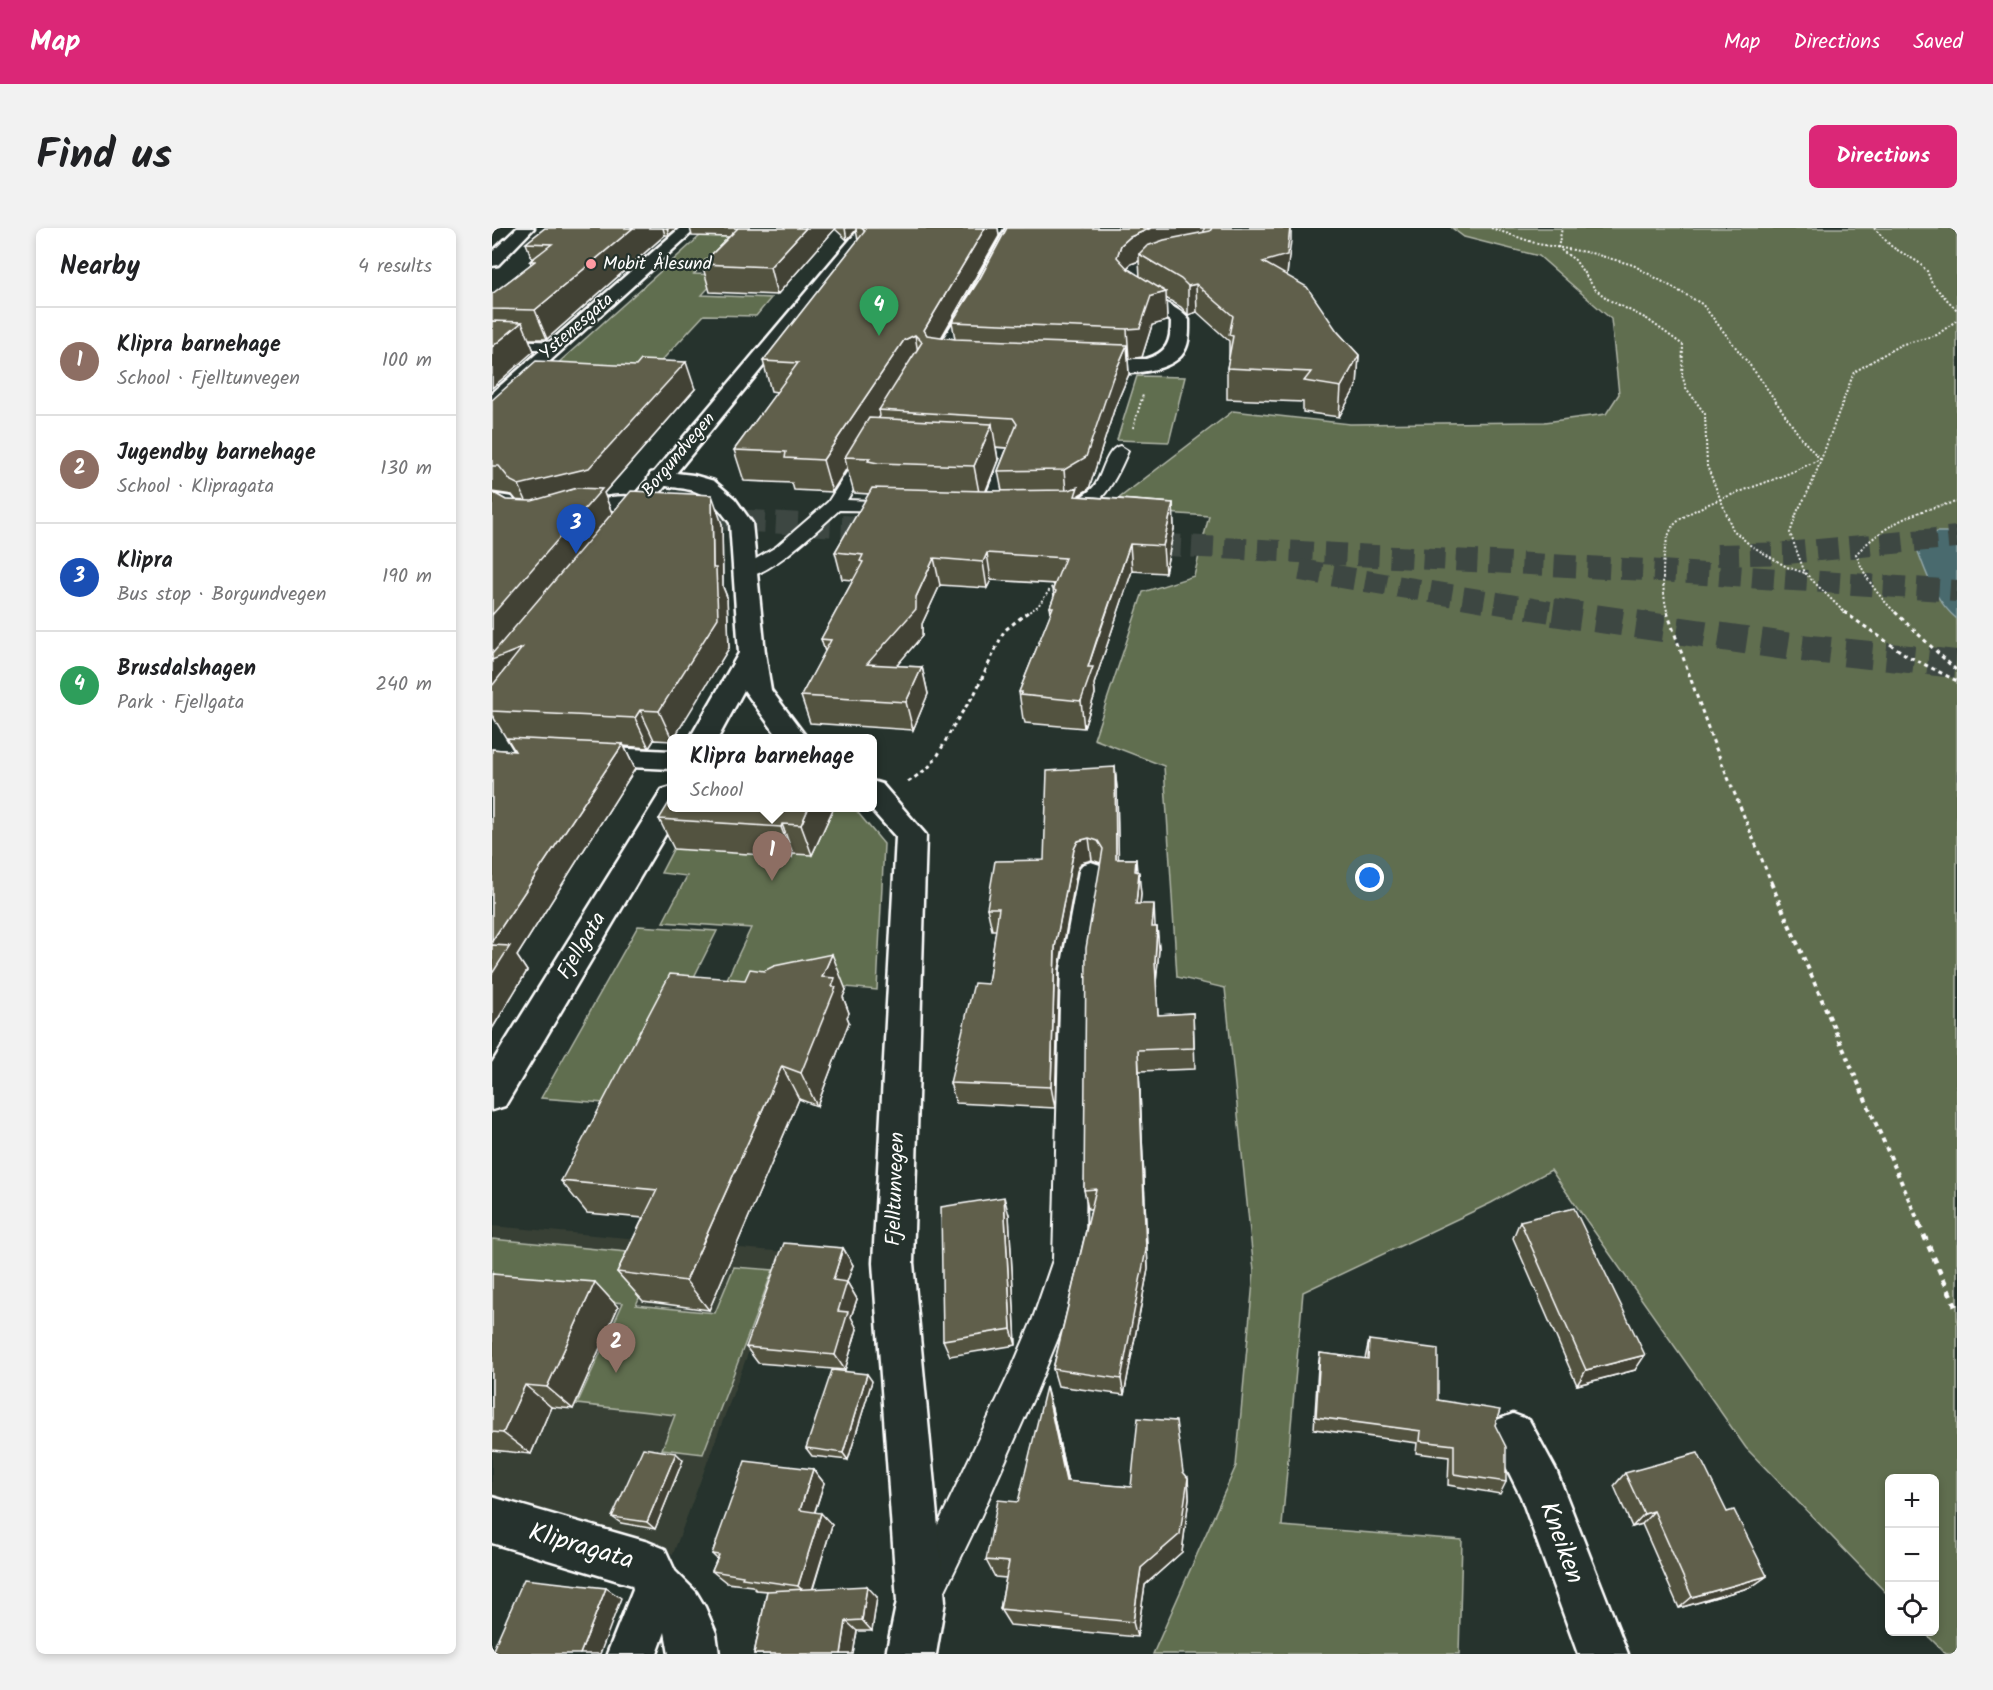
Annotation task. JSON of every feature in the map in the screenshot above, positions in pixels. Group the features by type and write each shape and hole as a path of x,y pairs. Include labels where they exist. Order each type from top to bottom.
{"main road":[{"path":"492,240 509,228"},
{"path":"492,261 526,228"},
{"name":"Ystenesgata","path":"492,403 689,228"},
{"name":"Borgundvegen","path":"608,541 868,228"},
{"path":"982,360 940,358 1017,229 990,229"},
{"path":"1070,364 1129,367 1157,363 1174,352 1179,341 1180,320 1134,290 1130,282 1131,274 1137,268 1151,263 1204,253"},
{"path":"659,478 706,486 728,504 741,523 752,653 758,692 790,734"},
{"path":"492,501 504,502 515,516 529,523 551,520 600,504 639,504"},
{"path":"706,734 752,653"},
{"path":"564,755 667,760"},
{"name":"Fjelltunvegen","path":"877,796 912,835 893,1263 921,1601 911,1654"},
{"name":"Fjellgata","path":"492,1095 667,805"},
{"name":"Kneiken","path":"1513,1436 1540,1486 1603,1654"},
{"name":"Klipragata","path":"492,1520 648,1566 658,1588 680,1608 693,1640 693,1654"},
{"name":"Klipragata","path":"632,1654 658,1588"}],"lane":[{"path":"492,343 557,346"},
{"path":"746,573 782,551 835,505 877,444"},
{"path":"941,450 1011,454 983,510 1010,509"},
{"path":"1043,510 1071,509 1085,503 1106,484 1119,452"},
{"path":"835,505 918,508"},
{"name":"Fjelltunvegen","path":"921,1601 963,1516 1030,1366 1057,1302 1069,1260 1074,969 1091,871"}],"path":[{"path":"1491,228 1558,248 1615,259 1632,265 1702,304 1759,377 1788,421 1820,459"},
{"path":"1558,248 1562,228"},
{"path":"1874,228 1892,247 1918,262 1927,271 1932,284 1957,310"},
{"path":"1558,248 1575,260 1595,289 1609,300 1647,319 1683,345 1682,375 1686,388 1705,414 1707,466 1733,530 1750,545 1787,567 1805,573"},
{"path":"1957,320 1937,336 1900,345 1854,372 1811,486 1797,512 1790,533 1797,557 1805,573 1847,615 1906,655 1957,681"},
{"path":"1119,452 1130,436 1157,363"},
{"path":"1820,459 1786,475 1694,511 1675,524 1666,539 1663,600 1712,739 1768,875 1956,1308"},
{"path":"1957,502 1923,508 1892,522 1868,540 1856,554 1860,571 1874,589 1895,612 1945,656 1957,671"},
{"path":"877,793 915,778 928,768 975,693 1004,631 1009,625 1038,606 1058,579"}],"shaded area":[{"path":"492,1226 786,1252 673,1554 492,1495"}],"green space":[{"path":"709,228 739,228 694,274 720,275 702,295 771,298 756,316 704,315 639,385 538,381"},
{"path":"1452,228 1957,228 1957,1654 1946,1654 1928,1636 1939,1636 1939,1474 1885,1474 1885,1592 1746,1448 1551,1170 1491,1203 1303,1292 1282,1526 1462,1540 1459,1654 1153,1654 1236,1466 1254,1271 1225,988 1177,977 1164,766 1094,739 1143,592 1194,576 1209,516 1105,509 1233,411 1350,424 1545,422 1606,414 1619,394 1611,319 1539,256 1464,237"},
{"path":"1137,376 1185,377 1169,442 1117,440"},
{"path":"816,812 857,812 884,844 877,990 792,982 718,998 751,928 663,922 687,876 661,873 676,844"},
{"path":"638,926 717,931 630,1105 541,1098"},
{"path":"492,1239 658,1255 636,1305 715,1313 734,1267 773,1270 703,1454 662,1449 675,1415 577,1404 623,1303 503,1290 492,1311"}],"water":[{"path":"1937,532 1957,532 1957,619 1937,596 1917,549 1927,536"}],"building":[{"path":"545,228 633,228 535,310 492,309 492,294 535,261 530,261 552,244 526,243"},
{"path":"738,228 806,228 770,267 702,264"},
{"path":"861,228 985,228 924,330 927,335 955,339 1127,345 1113,377 1086,457 1064,470 998,471 1017,424 1013,418 879,410 922,342 915,335 904,340 823,460 785,458 786,452 734,450 798,363 763,361 865,231"},
{"path":"1007,228 1151,228 1130,237 1121,245 1117,257 1128,269 1166,292 1151,296 1140,328 952,322 979,280"},
{"path":"1212,228 1290,228 1287,255 1263,262 1307,287 1337,331 1359,355 1341,387 1304,381 1311,372 1227,368 1233,336 1229,335 1233,316 1196,284 1188,286 1181,279 1139,254 1147,246 1164,240 1210,231"},
{"path":"492,321 522,322 492,347"},
{"path":"641,360 686,362 589,468 519,485 511,481 499,466 492,466 492,400 536,361 636,366"},
{"path":"869,418 992,424 974,466 878,463 868,461 870,458 845,457"},
{"path":"1078,487 1075,496 1173,503 1163,546 1130,544 1088,667 1093,667 1081,701 1021,695 1022,692 1019,692 1053,607 1050,607 1056,591 1053,589 1065,558 987,553 983,562 934,558 916,597 916,609 867,664 922,667 906,702 801,696 831,640 821,639 863,562 860,561 863,555 835,552 872,488 985,491 1068,490"},
{"path":"577,488 602,489 492,615 492,492 506,500 532,501"},
{"path":"631,491 712,495 713,568 716,568 718,618 659,711 640,710 635,718 492,711 492,686 522,648 492,660 492,654"},
{"path":"507,738 623,744 492,941 492,749 515,751"},
{"path":"1115,767 1116,859 1136,859 1135,871 1139,872 1136,904 1154,904 1152,927 1157,927 1155,962 1158,1015 1193,1013 1194,1048 1138,1050 1146,1250 1121,1379 1053,1369 1096,1189 1084,1190 1086,948 1103,849 1098,841 1089,838 1078,841 1074,849 1055,947 1051,1087 950,1083 974,983 988,984 999,908 987,908 995,861 1044,860 1047,771"},
{"path":"667,806 667,812 807,812 801,825 782,824 781,827 659,819"},
{"path":"492,945 510,946 492,974"},
{"path":"832,954 822,977 835,978 832,987 836,987 801,1073 782,1066 686,1281 617,1272 657,1190 561,1181 670,974 745,980 750,969 764,971 774,966"},
{"path":"1004,1197 1011,1329 943,1340 941,1207"},
{"path":"1574,1208 1645,1355 1586,1370 1520,1221"},
{"path":"784,1243 843,1248 833,1280 847,1282 838,1311 848,1312 835,1355 746,1347"},
{"path":"492,1274 595,1282 547,1387 525,1385 503,1433 492,1432"},
{"path":"1369,1340 1438,1349 1438,1400 1500,1410 1495,1425 1506,1447 1506,1482 1454,1474 1454,1445 1420,1441 1421,1431 1316,1417 1320,1353 1368,1359"},
{"path":"832,1370 867,1374 843,1453 806,1448"},
{"path":"1046,1387 1066,1481 1131,1487 1138,1418 1176,1421 1183,1472 1188,1478 1180,1534 1141,1568 1133,1622 1000,1609 1009,1562 986,1560 998,1500 1018,1502"},
{"path":"643,1448 676,1453 647,1522 612,1517"},
{"path":"1698,1453 1727,1512 1734,1510 1767,1576 1692,1597 1654,1511 1644,1514 1625,1473"},
{"path":"745,1461 813,1469 800,1510 821,1513 798,1586 712,1571 719,1555 712,1554"},
{"path":"524,1579 606,1588 580,1654 492,1654"},
{"path":"867,1586 862,1620 846,1621 841,1654 754,1654 767,1591"}],"tunnel":[{"path":"677,517 895,529"},
{"path":"1717,555 1787,553 1957,537"},
{"path":"1126,543 1645,570 1957,591"},
{"path":"1300,570 1563,614"},
{"path":"1553,612 1792,647 1957,664"}],"place":[{"name":"Mobit Ålesund","path":"591,264"},
{"name":"Brusdalshagen","path":"879,336"},
{"name":"Klipra","path":"576,554"},
{"name":"Klipra barnehage","path":"772,881"},
{"name":"Jugendby barnehage","path":"616,1373"}]}
